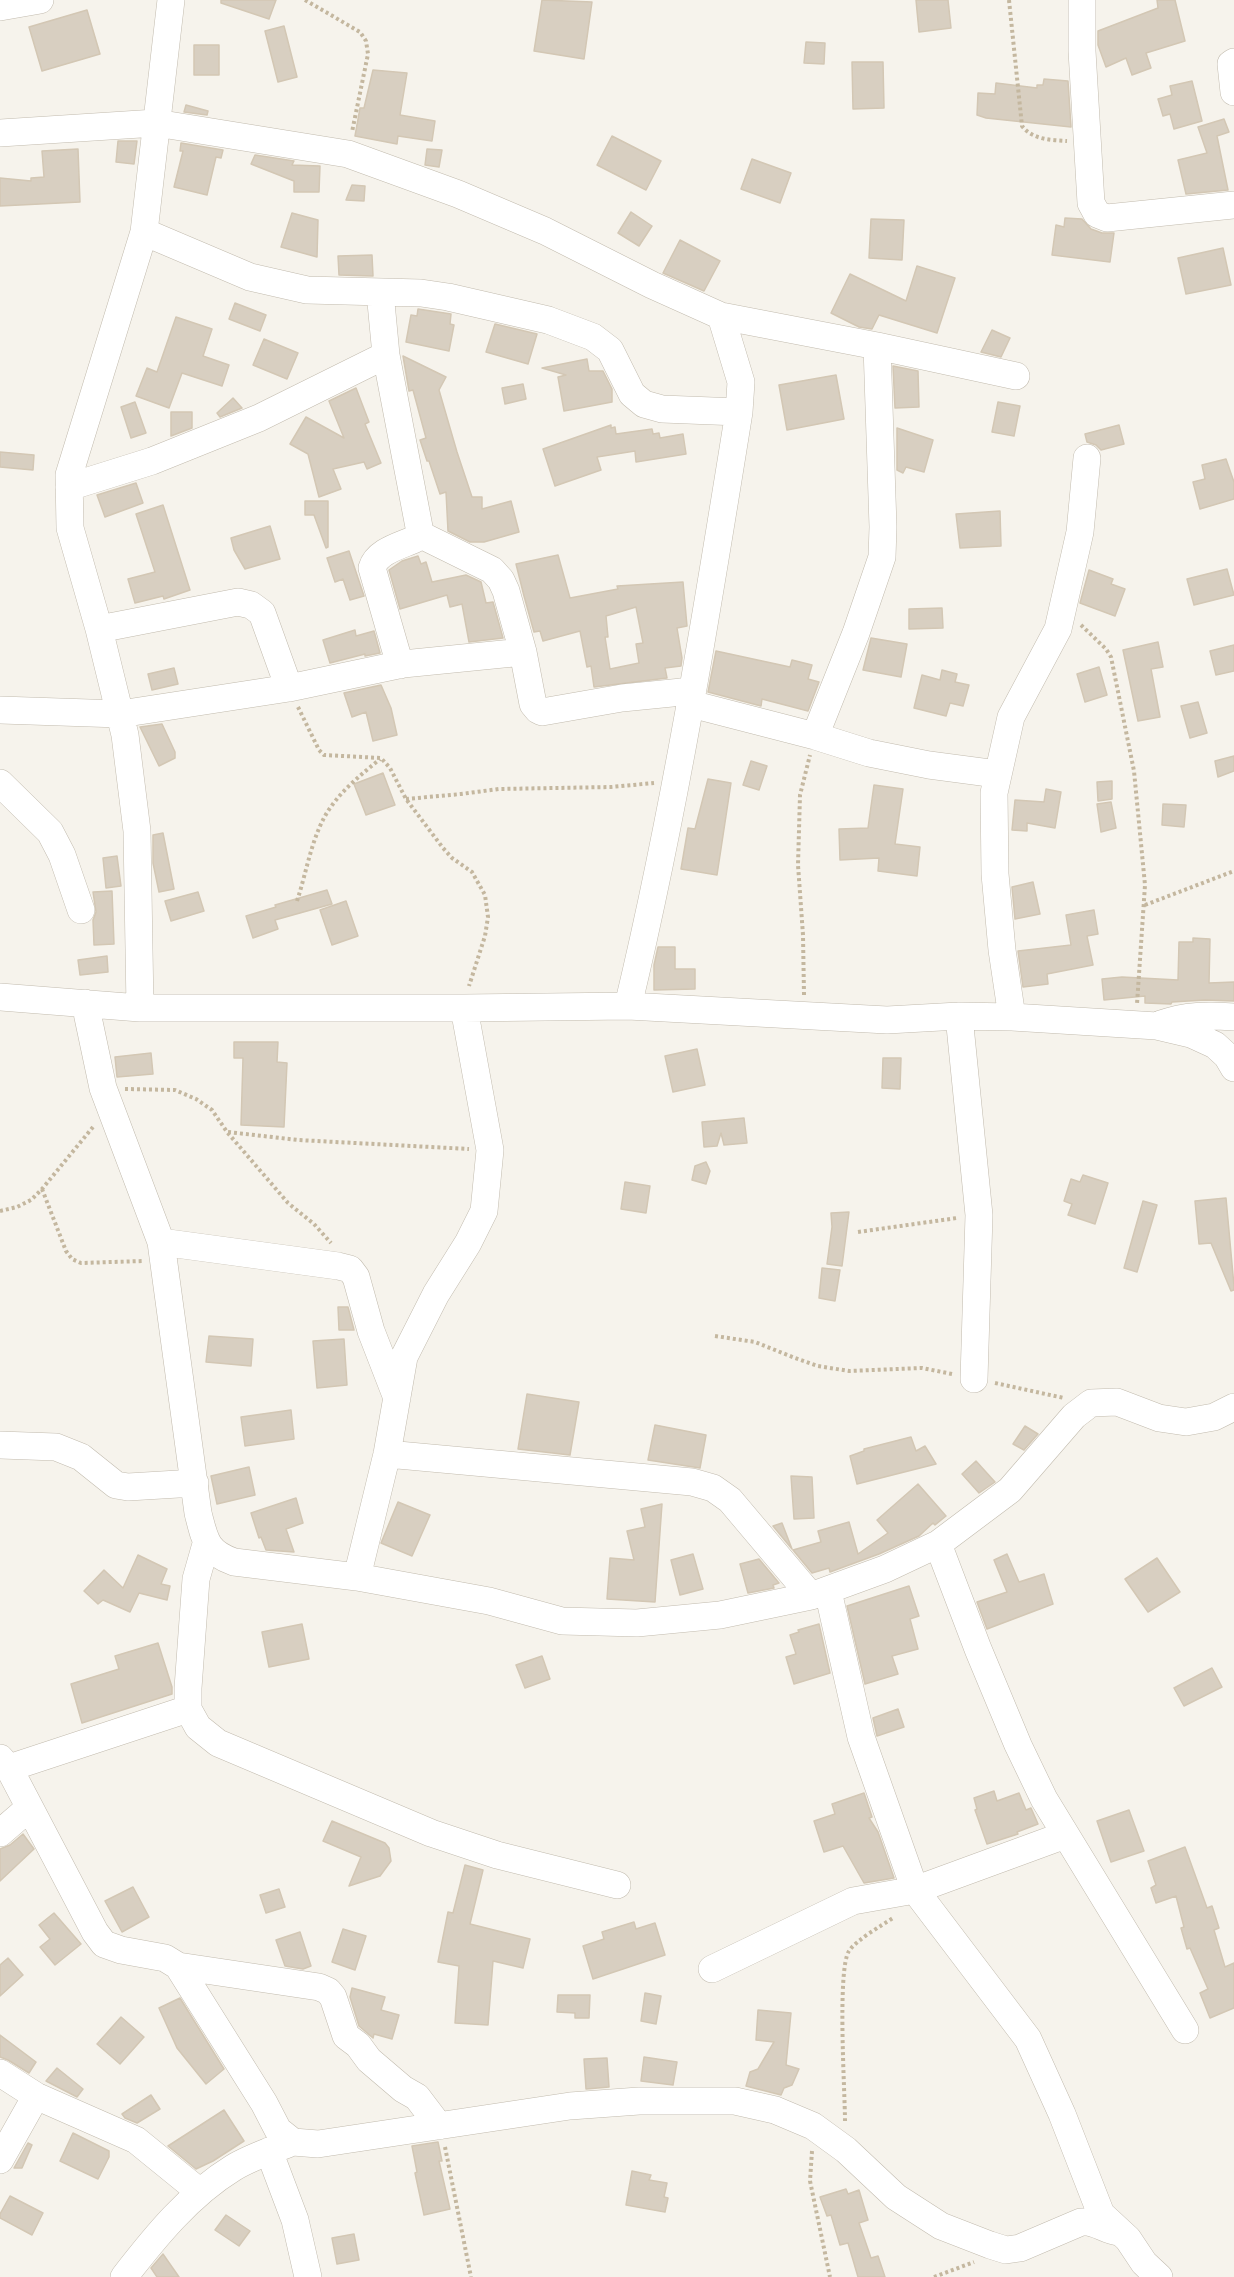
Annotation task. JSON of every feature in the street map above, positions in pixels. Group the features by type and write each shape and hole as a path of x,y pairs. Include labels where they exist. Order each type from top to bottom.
{"street":[{"path":"0,7 40,0"},
{"path":"140,1008 137,831 125,735 99,629 70,528 69,475 144,232 171,0"},
{"path":"1082,0 1082,51 1091,203 1097,214 1107,218 1234,205"},
{"path":"1234,62 1231,64 1234,92"},
{"path":"0,133 156,123 348,154 458,194 544,231 652,285 721,316 1016,376"},
{"path":"144,232 250,277 307,290 447,297 548,320 593,337 610,350 632,394 644,404 662,409 739,412"},
{"path":"380,292 386,355 420,534 416,539 380,555 374,560 372,568 400,665"},
{"path":"628,1005 651,911 676,781 739,412 741,382 721,316"},
{"path":"815,736 859,624 882,557 877,346"},
{"path":"69,487 152,461 259,418 386,355"},
{"path":"1012,1017 1002,950 995,874 994,794 1011,717 1058,629 1080,532 1087,458"},
{"path":"420,534 492,570 501,580 523,652 533,704 542,712 622,698 691,697 879,755 929,765 997,774"},
{"path":"99,629 238,602 251,605 262,613 289,688"},
{"path":"0,710 120,714 289,688 400,665 523,652"},
{"path":"0,783 50,832 62,855 81,910"},
{"path":"0,997 140,1008 464,1008 628,1005 887,1020 959,1016 1012,1017 1147,1025 1191,1034 1215,1045 1227,1056 1234,1068"},
{"path":"85,1003 106,1098 163,1251 198,1514 206,1544 218,1556 234,1562 357,1577 489,1601 562,1621 637,1623 720,1615 820,1594 885,1569 938,1544 1010,1490 1074,1416 1091,1403 1118,1402 1159,1418 1186,1422 1214,1416 1234,1407"},
{"path":"357,1577 387,1454 404,1357 436,1294 468,1243 484,1211 490,1150 464,1008"},
{"path":"1147,1025 1181,1017 1209,1015 1234,1017"},
{"path":"959,1016 979,1215 974,1379"},
{"path":"163,1251 338,1266 350,1269 356,1277 371,1331 397,1398"},
{"path":"0,1445 56,1447 81,1457 116,1485 128,1487 195,1483"},
{"path":"387,1454 692,1482 713,1488 730,1500 820,1594 861,1737 918,1894 1028,2039 1042,2065 1097,2206 1107,2221 1128,2239 1144,2263 1159,2277"},
{"path":"206,1544 196,1578 188,1688 188,1709 198,1727 218,1743 431,1833 497,1855 617,1885"},
{"path":"938,1544 1018,1745 1044,1799 1185,2030"},
{"path":"188,1709 4,1763 104,1944 121,1950 165,1958 178,1966 319,1987 328,1991 333,1997 346,2036 358,2044 369,2060 403,2089 417,2097 439,2126"},
{"path":"0,1833 29,1808"},
{"path":"712,1969 853,1901 918,1894 1065,1834"},
{"path":"178,1966 264,2103 278,2130 308,2277"},
{"path":"0,2073 36,2096 136,2140 200,2192"},
{"path":"0,2160 36,2096"},
{"path":"124,2277 149,2246 200,2192 234,2168 281,2147 318,2144 570,2106 639,2101 735,2101 775,2110 813,2126 846,2150 896,2197 940,2226 1006,2250 1020,2248 1082,2222 1089,2221 1109,2231 1119,2232"}],"path":[{"path":"305,0 360,32 366,41 368,54 348,154"},
{"path":"1009,0 1022,126 1031,135 1047,140 1088,141"},
{"path":"1065,602 1085,631 1106,649 1111,657 1134,771 1145,885 1136,992 1147,1025"},
{"path":"289,688 319,750 324,755 381,758 390,768 406,798 443,848 452,858 472,872 485,894 488,917 485,936 472,973 464,1008"},
{"path":"804,1014 803,935 798,865 800,795 815,736"},
{"path":"297,901 316,837 329,809 348,785 381,758"},
{"path":"406,798 499,789 611,787 676,781"},
{"path":"1145,905 1234,871"},
{"path":"0,1211 31,1200 42,1189 106,1098 176,1090 196,1099 212,1110 227,1132 288,1203 314,1224 350,1269"},
{"path":"227,1132 298,1140 490,1150"},
{"path":"42,1189 66,1251 72,1259 81,1263 163,1251"},
{"path":"858,1232 979,1215"},
{"path":"715,1336 755,1342 818,1366 849,1371 922,1368 1091,1403"},
{"path":"846,2150 843,1983 846,1956 851,1948 918,1894"},
{"path":"439,2126 449,2161 471,2277"},
{"path":"813,2126 810,2181 830,2277"}],"building":[{"path":"221,0 276,0 269,19 221,3"},
{"path":"542,0 592,2 584,59 534,51"},
{"path":"916,0 948,0 951,28 919,32"},
{"path":"1157,0 1175,0 1185,41 1146,53 1151,68 1132,75 1126,58 1106,67 1098,45 1098,31 1158,8"},
{"path":"87,10 100,54 42,71 29,27"},
{"path":"284,26 297,77 278,82 265,31"},
{"path":"806,42 825,43 824,64 804,63"},
{"path":"194,45 219,45 219,75 194,75"},
{"path":"852,62 883,62 884,108 853,109"},
{"path":"373,70 407,73 400,115 435,121 432,141 398,136 397,144 355,136 360,108 364,108"},
{"path":"1044,79 1068,81 1071,127 986,118 977,115 978,93 995,94 996,83 1037,88 1037,85 1043,85"},
{"path":"1192,81 1202,121 1174,129 1170,114 1163,116 1158,99 1172,95 1170,86"},
{"path":"186,105 208,111 207,115 184,112"},
{"path":"1224,119 1229,132 1217,136 1228,190 1186,194 1178,160 1207,153 1198,127"},
{"path":"612,136 661,161 646,190 597,165"},
{"path":"118,141 137,141 134,164 116,162"},
{"path":"181,143 223,150 221,158 216,157 207,195 174,187 183,151 180,151"},
{"path":"78,149 80,202 0,206 0,178 31,181 31,178 44,177 42,151"},
{"path":"427,149 442,150 439,167 425,165"},
{"path":"255,155 294,161 292,165 320,166 319,192 294,192 294,181 251,164"},
{"path":"752,159 791,173 780,203 741,189"},
{"path":"352,185 365,186 364,201 346,200"},
{"path":"631,212 652,226 639,246 618,233"},
{"path":"292,213 318,220 317,257 281,247"},
{"path":"1065,218 1082,219 1091,229 1102,233 1114,233 1110,262 1052,255 1056,225 1064,227"},
{"path":"871,219 904,220 902,260 869,258"},
{"path":"680,240 720,261 704,291 663,273"},
{"path":"1223,248 1231,285 1186,294 1178,258"},
{"path":"372,255 373,276 339,275 338,256"},
{"path":"917,266 955,278 937,333 879,315 872,329 859,327 831,313 850,274 906,301"},
{"path":"235,303 266,315 260,331 229,319"},
{"path":"418,309 451,314 450,324 454,325 449,351 406,342 411,315 417,316"},
{"path":"176,317 212,329 203,356 229,365 222,386 182,373 169,408 136,396 147,368 157,372"},
{"path":"495,324 537,334 528,364 486,352"},
{"path":"992,330 1010,338 1001,357 981,352"},
{"path":"264,339 298,353 287,379 253,365"},
{"path":"403,356 446,377 439,390 472,497 482,497 482,509 511,501 519,532 484,542 470,542 448,531 446,492 440,494 420,440 426,438 413,390 409,391"},
{"path":"587,359 589,371 603,371 612,389 612,402 564,411 558,377 566,375 542,368"},
{"path":"893,366 918,371 919,407 895,408"},
{"path":"836,375 844,419 787,430 779,385"},
{"path":"523,384 526,399 505,404 502,388"},
{"path":"356,388 369,422 365,424 381,463 367,469 364,462 333,469 341,489 319,497 308,454 290,444 306,417 344,438 329,401"},
{"path":"233,398 242,408 220,417 217,413"},
{"path":"135,402 146,433 131,438 121,407"},
{"path":"998,402 1020,406 1014,436 992,432"},
{"path":"171,412 192,412 192,428 171,436"},
{"path":"611,425 611,428 615,427 616,434 652,429 653,434 659,433 660,438 683,434 686,454 636,462 635,451 597,457 601,470 555,486 543,449"},
{"path":"1119,425 1124,444 1101,450 1096,445 1087,442 1085,434"},
{"path":"897,428 933,440 924,472 906,467 903,473 897,470"},
{"path":"0,452 34,455 33,470 0,467"},
{"path":"1226,459 1234,482 1234,499 1200,509 1193,482 1205,479 1202,465"},
{"path":"136,483 143,503 105,517 97,495"},
{"path":"305,501 328,501 328,547 326,548 314,515 305,515"},
{"path":"163,505 190,590 164,599 163,596 135,603 128,579 155,572 136,514"},
{"path":"1000,511 1001,546 960,548 956,514"},
{"path":"270,526 280,559 245,569 234,550 231,538"},
{"path":"349,551 364,596 350,600 343,579 335,582 327,558"},
{"path":"558,555 570,598 618,589 617,586 683,582 687,626 677,628 682,658 681,666 665,668 667,678 594,687 591,666 587,667 580,631 543,641 540,631 534,632 516,564","holes":["636,607 643,643 636,644 639,663 610,669 605,637 608,637 606,616"]},
{"path":"418,556 421,564 426,562 432,582 466,575 481,582 486,603 493,602 503,638 469,642 462,604 450,607 447,595 400,609 389,570 402,561"},
{"path":"1227,569 1234,595 1194,605 1187,579"},
{"path":"1089,570 1113,579 1111,584 1125,589 1115,616 1080,603"},
{"path":"942,608 943,628 909,629 909,609"},
{"path":"355,630 356,636 374,631 380,653 365,656 365,654 330,663 323,640"},
{"path":"871,638 907,644 901,677 863,670"},
{"path":"1158,642 1163,667 1151,669 1160,717 1138,721 1123,650"},
{"path":"1234,645 1234,671 1216,675 1210,651"},
{"path":"716,651 790,667 792,660 812,665 808,679 819,682 808,711 762,699 761,706 708,692"},
{"path":"1099,667 1107,695 1085,702 1077,674"},
{"path":"174,668 178,684 152,690 148,674"},
{"path":"942,670 957,674 955,682 969,685 963,706 950,703 946,716 914,708 922,675 940,680"},
{"path":"381,685 391,708 397,735 373,741 366,712 352,717 344,693"},
{"path":"1198,702 1207,733 1190,738 1181,706"},
{"path":"162,724 175,752 175,758 159,766 140,727"},
{"path":"1234,756 1234,771 1218,777 1215,761"},
{"path":"751,761 767,766 759,790 743,785"},
{"path":"383,773 395,805 366,815 354,784"},
{"path":"708,779 731,783 717,875 681,869 688,828 695,829"},
{"path":"1112,781 1112,799 1098,801 1097,782"},
{"path":"874,785 903,789 895,844 920,847 917,876 878,871 879,858 840,860 839,829 868,828"},
{"path":"1046,789 1061,792 1055,828 1027,823 1027,831 1012,830 1015,800 1044,802"},
{"path":"1111,802 1116,828 1101,832 1097,804"},
{"path":"1163,804 1186,805 1184,827 1162,825"},
{"path":"163,833 174,889 159,892 153,863 153,835"},
{"path":"117,856 121,886 106,888 103,858"},
{"path":"1033,882 1040,914 1015,919 1012,887"},
{"path":"327,890 332,904 275,920 278,929 253,938 246,916"},
{"path":"112,891 114,944 94,945 93,920 96,912 93,892"},
{"path":"198,892 204,911 171,921 165,901"},
{"path":"346,901 358,936 332,945 320,910"},
{"path":"1094,910 1098,934 1087,936 1093,965 1047,974 1048,984 1023,987 1018,951 1071,945 1066,915"},
{"path":"1193,938 1210,939 1209,983 1234,982 1234,1001 1145,1003 1145,996 1104,1000 1102,979 1122,977 1178,980 1179,942 1193,942"},
{"path":"658,947 675,947 675,969 695,969 695,989 654,990 654,965"},
{"path":"107,956 108,972 80,975 78,960"},
{"path":"234,1042 278,1042 277,1062 287,1063 284,1127 241,1125 243,1058 234,1058"},
{"path":"697,1049 705,1085 673,1092 665,1056"},
{"path":"151,1053 153,1074 117,1077 115,1057"},
{"path":"883,1058 901,1058 900,1089 882,1088"},
{"path":"744,1118 747,1143 724,1145 721,1133 717,1146 704,1147 702,1122"},
{"path":"706,1162 710,1171 706,1184 692,1180 695,1166"},
{"path":"1083,1175 1108,1183 1095,1224 1068,1215 1072,1204 1064,1201 1071,1179 1080,1182"},
{"path":"625,1182 650,1186 646,1213 621,1209"},
{"path":"1226,1198 1234,1286 1234,1290 1231,1291 1211,1243 1199,1244 1195,1201"},
{"path":"1143,1201 1157,1205 1137,1272 1124,1268"},
{"path":"849,1212 842,1266 827,1264 832,1227 831,1213"},
{"path":"822,1268 840,1270 835,1301 819,1298"},
{"path":"338,1307 348,1307 354,1330 339,1330"},
{"path":"209,1336 253,1339 251,1366 206,1362"},
{"path":"344,1339 347,1385 317,1388 313,1341"},
{"path":"527,1394 579,1402 570,1455 518,1449"},
{"path":"291,1410 294,1439 245,1446 241,1417"},
{"path":"655,1425 706,1435 700,1468 648,1460"},
{"path":"1025,1426 1038,1434 1024,1450 1013,1444"},
{"path":"911,1437 916,1451 925,1446 936,1464 857,1484 850,1456 864,1449"},
{"path":"976,1461 995,1482 979,1493 962,1474"},
{"path":"249,1467 255,1495 217,1504 211,1476"},
{"path":"791,1476 812,1477 814,1518 794,1519"},
{"path":"918,1484 946,1516 935,1525 933,1523 919,1536 830,1572 829,1568 812,1573 793,1550 821,1542 818,1531 849,1522 858,1554 888,1533 877,1520"},
{"path":"296,1498 303,1523 286,1529 294,1552 266,1550 261,1537 259,1538 251,1513"},
{"path":"398,1502 430,1515 412,1556 381,1543"},
{"path":"662,1504 655,1602 607,1599 610,1558 634,1560 627,1531 645,1527 641,1509"},
{"path":"782,1523 792,1549 773,1526"},
{"path":"693,1554 703,1589 680,1595 671,1560"},
{"path":"1007,1554 1019,1582 1044,1574 1053,1604 987,1629 977,1602 1007,1592 994,1560"},
{"path":"138,1555 167,1569 161,1584 170,1586 167,1600 139,1593 130,1612 103,1600 98,1604 84,1591 104,1570 123,1588"},
{"path":"1157,1558 1180,1592 1148,1612 1125,1579"},
{"path":"759,1559 779,1583 773,1585 774,1588 748,1593 740,1564"},
{"path":"909,1586 919,1616 910,1619 918,1649 892,1656 898,1674 865,1684 847,1606"},
{"path":"302,1624 309,1659 269,1667 262,1632"},
{"path":"819,1624 830,1673 794,1684 786,1657 796,1654 790,1635 799,1632 798,1630"},
{"path":"158,1643 172,1687 172,1694 82,1723 71,1684 119,1669 115,1656"},
{"path":"542,1656 550,1679 525,1688 516,1665"},
{"path":"1212,1668 1222,1687 1184,1706 1174,1688"},
{"path":"898,1709 904,1727 877,1736 873,1718"},
{"path":"994,1791 997,1801 1019,1793 1026,1810 1031,1808 1038,1824 1017,1832 1018,1834 987,1844 975,1810 977,1809 974,1798"},
{"path":"864,1793 872,1817 869,1818 878,1832 894,1878 864,1883 843,1846 824,1852 814,1821 835,1814 832,1804"},
{"path":"1129,1810 1144,1851 1111,1862 1097,1821"},
{"path":"332,1821 385,1843 389,1848 391,1861 380,1876 349,1886 361,1857 323,1841"},
{"path":"23,1834 34,1849 0,1881 0,1849 10,1845"},
{"path":"1185,1847 1207,1908 1212,1906 1219,1928 1214,1930 1225,1967 1234,1963 1234,2008 1210,2018 1200,1993 1208,1989 1190,1948 1187,1949 1176,1896 1156,1903 1151,1888 1156,1885 1148,1861"},
{"path":"465,1865 483,1870 470,1924 530,1939 523,1968 493,1961 488,2025 455,2023 459,1966 438,1962 448,1912 453,1913"},
{"path":"133,1887 149,1917 122,1932 105,1901"},
{"path":"279,1889 285,1907 266,1913 260,1895"},
{"path":"54,1913 81,1944 55,1965 40,1947 50,1939 39,1925"},
{"path":"634,1922 636,1929 655,1923 665,1955 593,1979 583,1946 604,1939 602,1932"},
{"path":"343,1929 366,1936 355,1970 332,1962"},
{"path":"300,1932 311,1966 303,1969 285,1966 276,1940"},
{"path":"8,1958 23,1975 0,1996 0,1965"},
{"path":"352,1988 385,1997 381,2010 399,2015 392,2039 374,2034 373,2038 359,2026 350,1997"},
{"path":"645,1993 661,1996 656,2024 641,2021"},
{"path":"558,1995 590,1995 589,2018 575,2018 575,2013 557,2012"},
{"path":"180,1998 224,2069 206,2084 177,2048 159,2008"},
{"path":"758,2010 791,2013 786,2065 799,2069 792,2085 784,2088 781,2095 746,2086 750,2072 758,2069 774,2042 756,2040"},
{"path":"121,2017 144,2037 120,2064 97,2044"},
{"path":"0,2035 36,2062 29,2073 0,2057"},
{"path":"644,2057 677,2062 673,2085 641,2081"},
{"path":"607,2058 609,2087 586,2089 584,2059"},
{"path":"57,2068 83,2089 77,2097 46,2081"},
{"path":"151,2095 160,2109 137,2123 125,2118 122,2114"},
{"path":"224,2110 244,2141 213,2161 196,2169 168,2146"},
{"path":"73,2133 109,2151 109,2157 98,2179 60,2161"},
{"path":"438,2142 442,2161 439,2161 450,2209 424,2215 412,2146"},
{"path":"28,2143 32,2145 22,2168 14,2168"},
{"path":"632,2171 651,2175 649,2180 667,2183 664,2197 668,2198 665,2212 626,2205"},
{"path":"846,2189 848,2194 859,2190 868,2220 859,2223 871,2258 878,2256 885,2277 858,2277 848,2243 840,2245 831,2215 827,2216 820,2197"},
{"path":"10,2196 43,2213 32,2235 0,2218"},
{"path":"226,2215 250,2231 239,2246 215,2230"},
{"path":"354,2234 359,2260 337,2264 332,2238"},
{"path":"163,2254 179,2277 157,2277 151,2268"}]}
